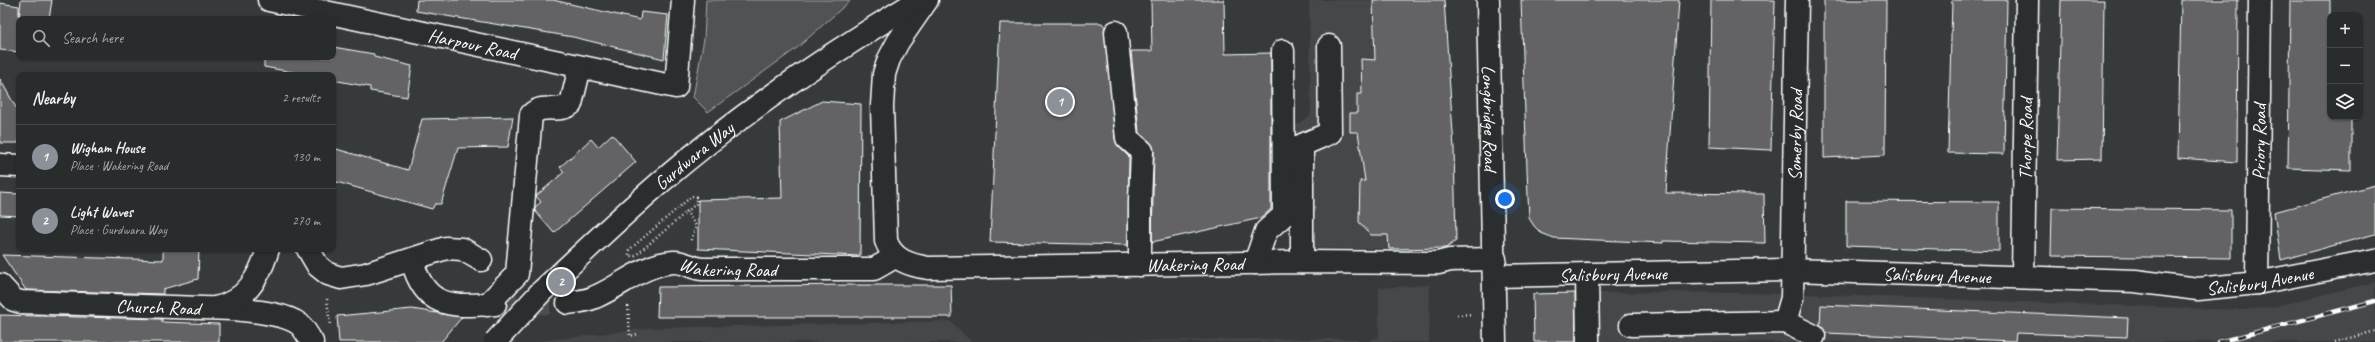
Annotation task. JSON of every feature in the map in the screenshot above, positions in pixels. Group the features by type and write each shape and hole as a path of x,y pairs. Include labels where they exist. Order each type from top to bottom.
{"street":[{"name":"Harpour Road","path":"269,0 676,87 683,0"},
{"name":"Gurdwara Way","path":"495,342 541,292 634,206 714,139 840,47 919,0"},
{"path":"896,257 886,242 884,224 882,106 884,74 889,58 927,0"},
{"name":"Longbridge Road","path":"1488,0 1496,342"},
{"name":"Somerby Road","path":"1785,322 1792,298 1791,270 1797,0"},
{"name":"Thorpe Road","path":"2024,277 2027,0"},
{"name":"Priory Road","path":"2257,283 2260,0"},
{"path":"1116,32 1127,138 1142,151 1140,265"},
{"path":"1302,262 1302,145 1330,133 1329,46"},
{"path":"1255,263 1266,231 1284,215 1283,51"},
{"path":"412,260 419,283 437,299 452,305 491,305 517,274 531,115 541,108 564,108 571,104 580,67"},
{"path":"0,165 16,166"},
{"path":"310,252 318,266 328,274 341,278 359,276 439,250 454,247 469,252 482,260"},
{"path":"212,309 222,306 239,297 252,286 261,272 267,252"},
{"name":"Wakering Road","path":"568,303 594,298 655,266 681,261 694,268 702,269 874,269 896,257 909,264 928,268 1302,262 1438,263 1450,260 1495,267"},
{"name":"Salisbury Avenue","path":"1495,267 1587,274 1791,270 2024,277 2135,281 2198,289 2257,283 2375,260"},
{"path":"1587,274 1588,342"},
{"name":"Church Road","path":"0,285 14,300 21,302 245,311 292,320 304,329 312,342"},
{"path":"1631,324 1785,322 1814,336"}],"path":[{"path":"692,196 696,197 697,203 686,211 635,256 629,256 629,250 692,196"},
{"path":"678,201 681,205"},
{"path":"681,261 696,226 686,211"},
{"path":"626,280 630,336 638,334"},
{"path":"1457,315 1480,313"},
{"path":"2335,342 2375,331"}],"shaded area":[{"path":"706,0 851,0 797,48 708,112 693,97 704,39"},
{"path":"1309,0 1444,0 1454,148 1456,241 1443,250 1291,248 1295,126 1311,115"},
{"path":"2375,282 2375,342 1534,342 1533,294 1671,292 1802,294 2244,310 2272,307"},
{"path":"1430,285 1429,342 1371,342 1371,339 1379,338 1379,288"},
{"path":"950,321 972,342 532,342 651,328"},
{"path":"1357,339 1357,342 1066,342"}],"building":[{"path":"21,0 52,0 49,16 19,16"},
{"path":"417,0 553,0 640,20 641,12 668,15 664,59 573,37 416,11"},
{"path":"1151,0 1224,0 1225,54 1271,53 1271,209 1261,218 1152,242 1154,151 1150,142 1139,132 1131,51 1152,51"},
{"path":"1373,0 1444,0 1454,148 1456,241 1446,248 1389,249 1388,235 1371,235 1359,222 1360,181 1365,181 1358,132 1350,132 1350,113 1357,113 1357,94 1362,94 1361,59 1375,60"},
{"path":"1521,0 1679,0 1666,193 1764,194 1765,243 1663,241 1663,243 1554,238 1541,233 1529,218"},
{"path":"1711,0 1775,0 1771,150 1709,147"},
{"path":"1824,0 1886,0 1885,155 1824,158"},
{"path":"1952,0 2007,0 2004,154 1948,153"},
{"path":"2061,0 2104,0 2102,159 2057,160"},
{"path":"2181,0 2238,0 2237,162 2178,158"},
{"path":"2290,0 2330,0 2330,12 2327,12 2327,120 2351,120 2351,170 2288,168"},
{"path":"0,3 19,6 19,16 16,16 16,52 0,50"},
{"path":"1000,23 1102,23 1105,27 1115,139 1119,147 1129,157 1128,245 990,242"},
{"path":"336,48 374,54 374,57 412,66 407,97 370,91 370,87 336,81 336,72 292,72 264,67 264,60 336,60"},
{"path":"0,79 16,108 16,143 0,143"},
{"path":"822,101 861,104 860,256 698,249 698,200 782,198 780,122"},
{"path":"513,117 508,147 458,148 441,204 435,204 432,209 336,182 336,149 408,170 422,119"},
{"path":"612,134 636,162 554,233 535,211 535,207 541,202 536,196 564,172 560,167 591,139 598,147"},
{"path":"2375,185 2375,234 2281,260 2274,212"},
{"path":"0,193 16,194 16,216 0,215"},
{"path":"1846,201 1999,202 1999,251 1846,246"},
{"path":"2052,208 2231,210 2231,258 2051,256"},
{"path":"163,252 199,252 198,279 163,289 163,294 26,290 2,255 163,260"},
{"path":"951,285 952,317 657,317 658,287"},
{"path":"1575,293 1576,342 1534,342 1533,294"},
{"path":"1821,305 2128,318 2127,337 2016,333 2015,341 1826,333 1820,326"},
{"path":"412,309 462,317 441,342 339,342 337,316"},
{"path":"0,315 162,319 162,322 219,324 219,342 0,342"}],"tunnel":[{"path":"495,304 568,303"}],"railway":[{"path":"2219,342 2375,301"}],"place":[{"name":"Wigham House","path":"1060,102"},
{"name":"Light Waves","path":"561,282"}]}
